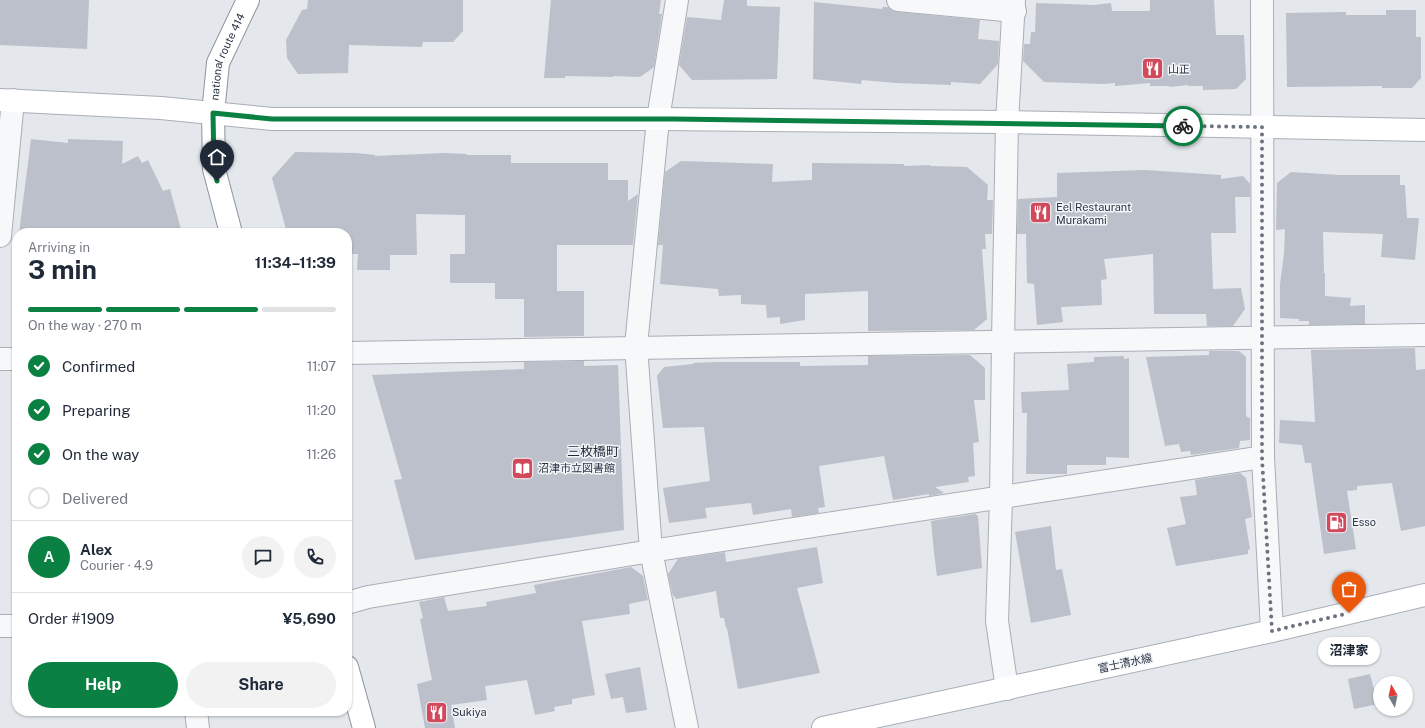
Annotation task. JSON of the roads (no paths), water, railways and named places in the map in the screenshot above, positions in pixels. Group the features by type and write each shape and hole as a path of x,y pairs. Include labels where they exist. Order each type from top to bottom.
{"main road":[{"name":"national route 414","path":"230,228 214,168 213,113 218,63 248,0"},
{"path":"6,100 161,108 272,119 658,119 1007,122 1425,130"},
{"name":"富士清水線","path":"823,728 1272,631 1425,595"},
{"path":"352,685 364,728"}],"street":[{"path":"677,0 658,119 636,346 651,551 687,728"},
{"path":"898,0 1014,6 1007,122 1001,498 997,620 1007,689"},
{"path":"1262,0 1262,458 1272,631"},
{"path":"0,236 6,100"},
{"path":"352,353 636,346 1425,335"},
{"path":"0,359 12,359"},
{"path":"352,602 368,597 651,551 1262,458"},
{"path":"0,626 12,626"},
{"path":"197,716 198,728"}],"place":[{"name":"山正","path":"1152,69"},
{"name":"Eel Restaurant Murakami","path":"1041,213"},
{"name":"沼津市立図書館","path":"523,468"},
{"name":"Esso","path":"1337,522"},
{"name":"沼津家","path":"1349,613"},
{"name":"Sukiya","path":"437,712"}],"district":[{"name":"三枚橋町","path":"593,451"}]}
